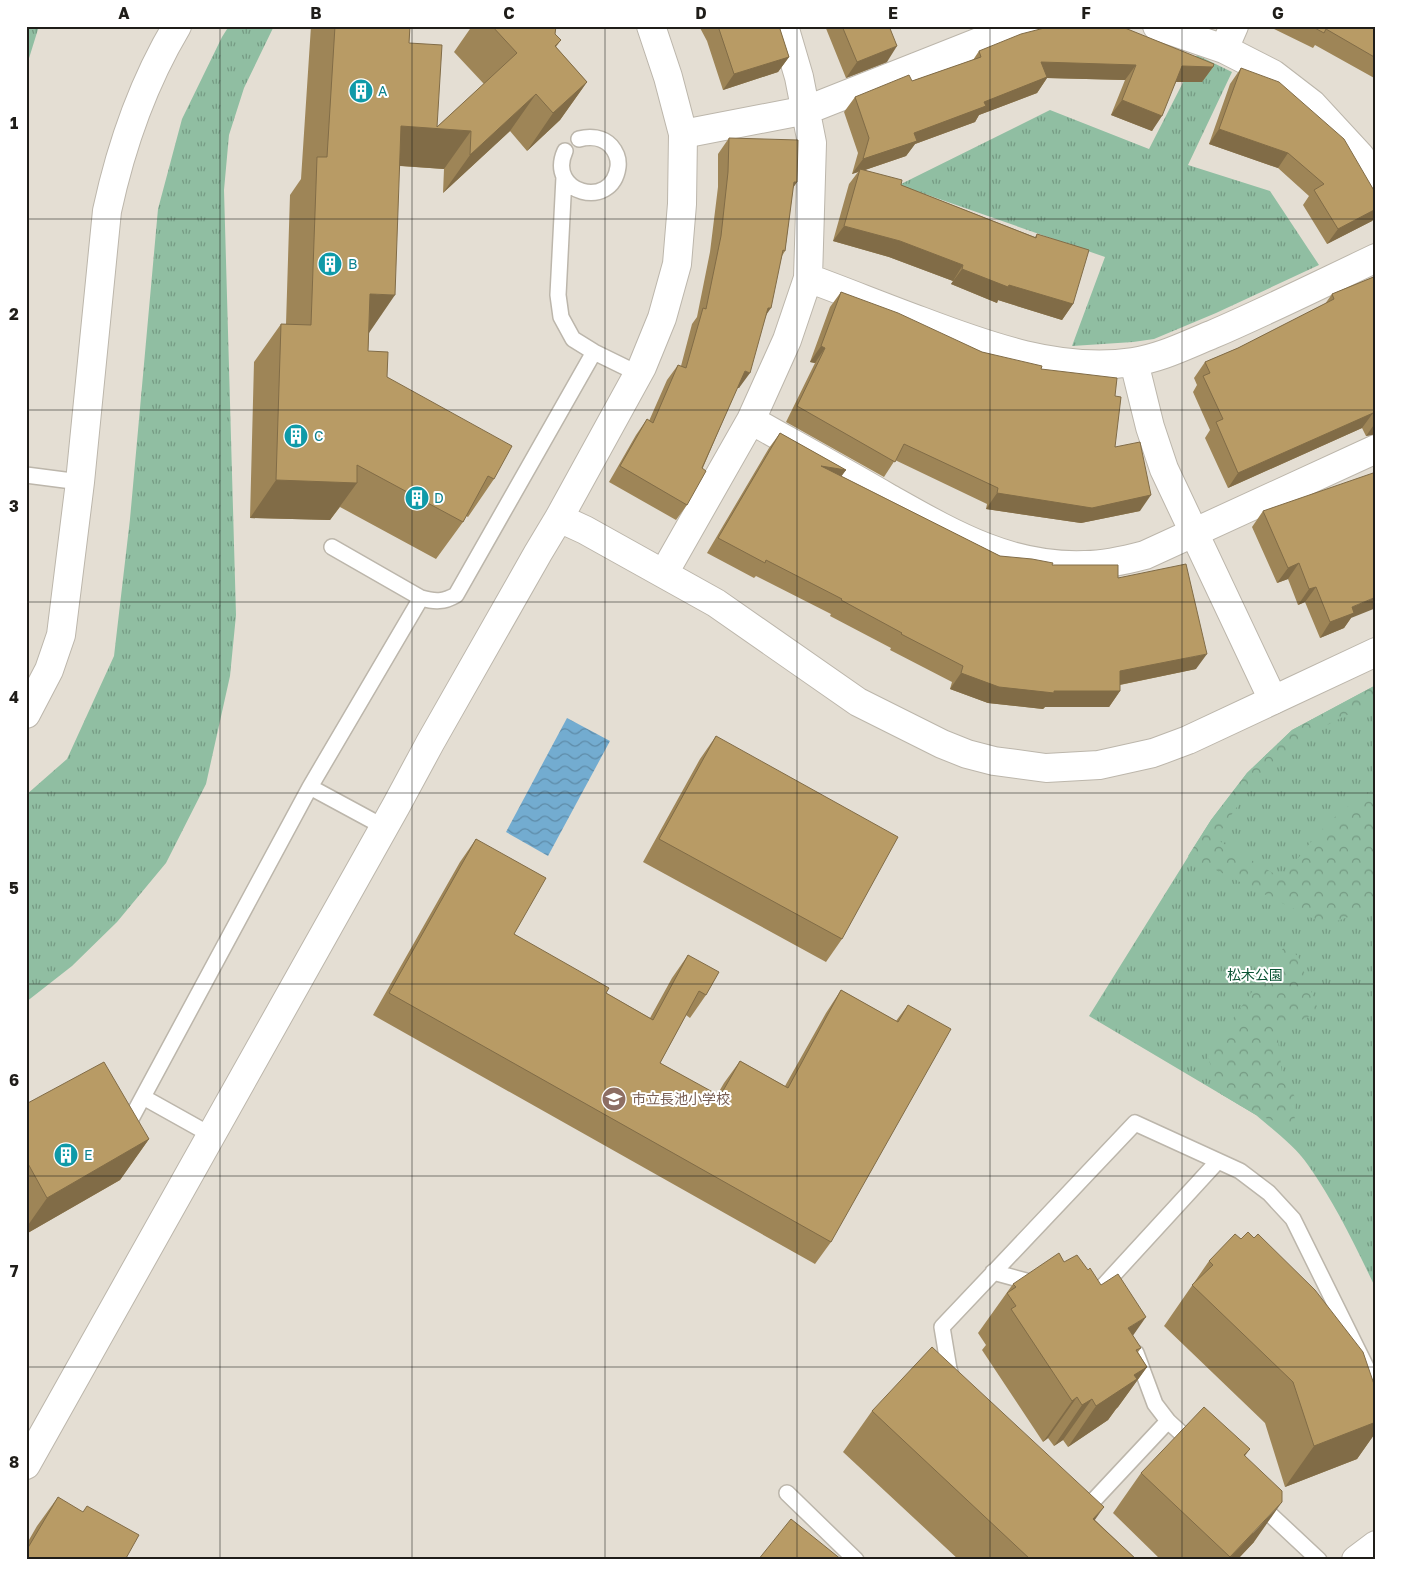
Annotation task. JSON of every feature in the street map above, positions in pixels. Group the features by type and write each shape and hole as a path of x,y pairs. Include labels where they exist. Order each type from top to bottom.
{"street":[{"path":"26,714 49,670 61,635 80,482 107,211 116,168 133,119 157,63 178,26"},
{"path":"26,1465 639,374 662,318 677,264 682,204 683,134 668,77 650,26"},
{"path":"664,573 752,420 787,340 808,278 812,143 807,110 784,26"},
{"path":"683,134 807,110 984,40 1040,26"},
{"path":"1158,26 1229,37 1312,104 1360,156 1376,183"},
{"path":"808,278 982,344 1071,363 1093,364 1134,362 1170,352 1227,328 1376,258"},
{"path":"1134,362 1150,427 1164,469 1273,700"},
{"path":"752,420 952,533 990,550 1020,559 1056,565 1086,566 1117,562 1145,555 1376,449"},
{"path":"559,518 664,573 716,603 858,702 942,744 967,754 994,760 1046,768 1099,765 1129,760 1188,740 1376,652"},
{"path":"1356,1560 1376,1545"}],"lane":[{"path":"564,177 571,186 586,193 597,193 606,188 617,172 618,159 607,142 587,136 579,139"},
{"path":"565,151 561,162 564,177 558,306 564,325 574,339 594,352 639,374"},
{"path":"332,547 421,598 435,602 447,600 456,595 594,352"},
{"path":"26,475 80,482"},
{"path":"119,1140 310,787 421,598"},
{"path":"310,787 384,827"},
{"path":"143,1097 211,1135"},
{"path":"957,1392 949,1369 942,1327 1135,1124 1240,1170 1269,1193 1293,1219 1376,1387"},
{"path":"1105,1308 1087,1298 1218,1161"},
{"path":"993,1272 1047,1286"},
{"path":"1131,1344 1142,1367 1155,1404 1168,1422 1203,1454"},
{"path":"1073,1522 1168,1422"},
{"path":"1245,1492 1319,1560"},
{"path":"787,1493 856,1560"}],"green space":[{"path":"26,26 39,26 26,68"},
{"path":"229,26 274,26 244,88 229,135 224,190 236,615 230,676 206,784 166,863 117,922 72,966 26,1002 26,795 67,759 114,656 130,519 158,209 182,119"},
{"path":"1197,55 1232,72 1188,165 1270,191 1319,265 1216,313 1154,339 1072,346 1105,257 899,185 1050,110 1149,149"},
{"name":"松木公園","path":"1376,685 1376,1289 1353,1241 1327,1194 1303,1158 1290,1145 1256,1115 1089,1016 1211,820 1247,773 1292,730"},
{"path":"1376,685 1376,702 1347,715 1301,741 1264,773 1243,798 1216,839 1283,879 1323,828 1347,807 1376,789 1376,907 1326,925 1188,856 1211,820 1247,773 1292,730"},
{"path":"1284,947 1298,956 1319,1012 1277,1031 1282,1073 1296,1099 1294,1127 1256,1115 1221,1094 1207,1055"}],"water":[{"path":"567,718 610,741 548,856 506,832"}],"building":[{"path":"335,26 410,26 409,43 442,45 437,127 517,53 492,26 556,26 555,34 561,40 555,46 587,82 553,113 536,94 470,155 471,131 401,126 395,295 370,294 368,351 388,352 387,377 512,446 494,479 488,476 463,522 357,465 357,483 276,480 281,324 311,325 317,157 327,157"},
{"path":"718,26 779,26 789,57 734,74"},
{"path":"842,26 889,26 897,46 857,62"},
{"path":"1052,26 1120,26 1214,64 1213,67 1182,66 1162,116 1122,100 1136,65 1041,62 1047,77 984,102 986,106 914,133 917,141 863,159 869,138 855,97 909,75 912,81 981,57 979,51 1021,34"},
{"path":"1311,26 1376,26 1376,58 1326,29 1324,33"},
{"path":"1241,68 1279,82 1344,139 1376,194 1376,209 1338,229 1314,190 1324,184 1288,153 1219,129"},
{"path":"729,138 798,140 797,182 794,182 785,251 783,250 771,308 768,308 750,373 745,371 702,468 706,471 687,505 620,466 647,419 653,423 678,365 686,368 703,308 706,309 721,236 728,172"},
{"path":"860,169 902,180 901,185 1036,238 1037,234 1089,250 1073,304 1009,285 1008,287 962,269 963,265 900,241 844,226"},
{"path":"1376,276 1376,419 1373,413 1238,473 1216,422 1223,419 1203,376 1210,373 1205,362 1238,348 1334,299 1332,294"},
{"path":"841,292 898,313 982,352 1042,366 1041,369 1117,378 1115,396 1121,397 1115,447 1140,442 1151,495 1092,508 997,493 998,488 904,444 895,462 797,406 825,348 821,346"},
{"path":"780,433 846,470 821,466 1000,556 1032,559 1053,563 1052,565 1118,565 1118,578 1186,564 1207,654 1120,671 1120,691 1054,691 1054,693 999,687 961,673 963,666 901,634 842,599 766,560 765,563 718,538"},
{"path":"1376,472 1376,597 1352,607 1354,613 1330,622 1316,587 1309,589 1299,563 1288,568 1263,511"},
{"path":"716,736 898,837 842,939 659,839"},
{"path":"476,839 546,878 514,934 609,988 606,993 653,1020 688,955 719,972 706,995 699,991 660,1063 720,1096 740,1061 788,1088 841,990 898,1022 908,1005 951,1029 831,1242 389,993"},
{"path":"104,1062 149,1139 47,1198 26,1160 26,1104"},
{"path":"1248,1232 1254,1238 1258,1234 1315,1290 1363,1352 1376,1390 1376,1422 1314,1446 1293,1382 1192,1285 1213,1265 1209,1261 1235,1234 1241,1239"},
{"path":"1059,1253 1064,1262 1077,1255 1088,1270 1090,1268 1101,1285 1118,1274 1146,1317 1128,1328 1141,1348 1136,1350 1147,1367 1134,1375 1137,1379 1096,1406 1092,1399 1082,1405 1077,1397 1072,1401 1011,1309 1016,1306 1007,1293 1016,1287 1013,1284"},
{"path":"932,1347 1104,1507 1093,1519 1137,1560 1031,1560 872,1411"},
{"path":"1204,1407 1250,1449 1244,1455 1282,1491 1282,1502 1230,1557 1141,1473"},
{"path":"58,1497 83,1512 87,1506 139,1535 125,1560 26,1560 26,1551"},
{"path":"791,1519 842,1560 758,1560"}],"place":[{"name":"A","path":"361,91"},
{"name":"B","path":"330,264"},
{"name":"C","path":"296,436"},
{"name":"D","path":"417,498"},
{"name":"市立長池小学校","path":"614,1099"},
{"name":"E","path":"66,1155"}]}
